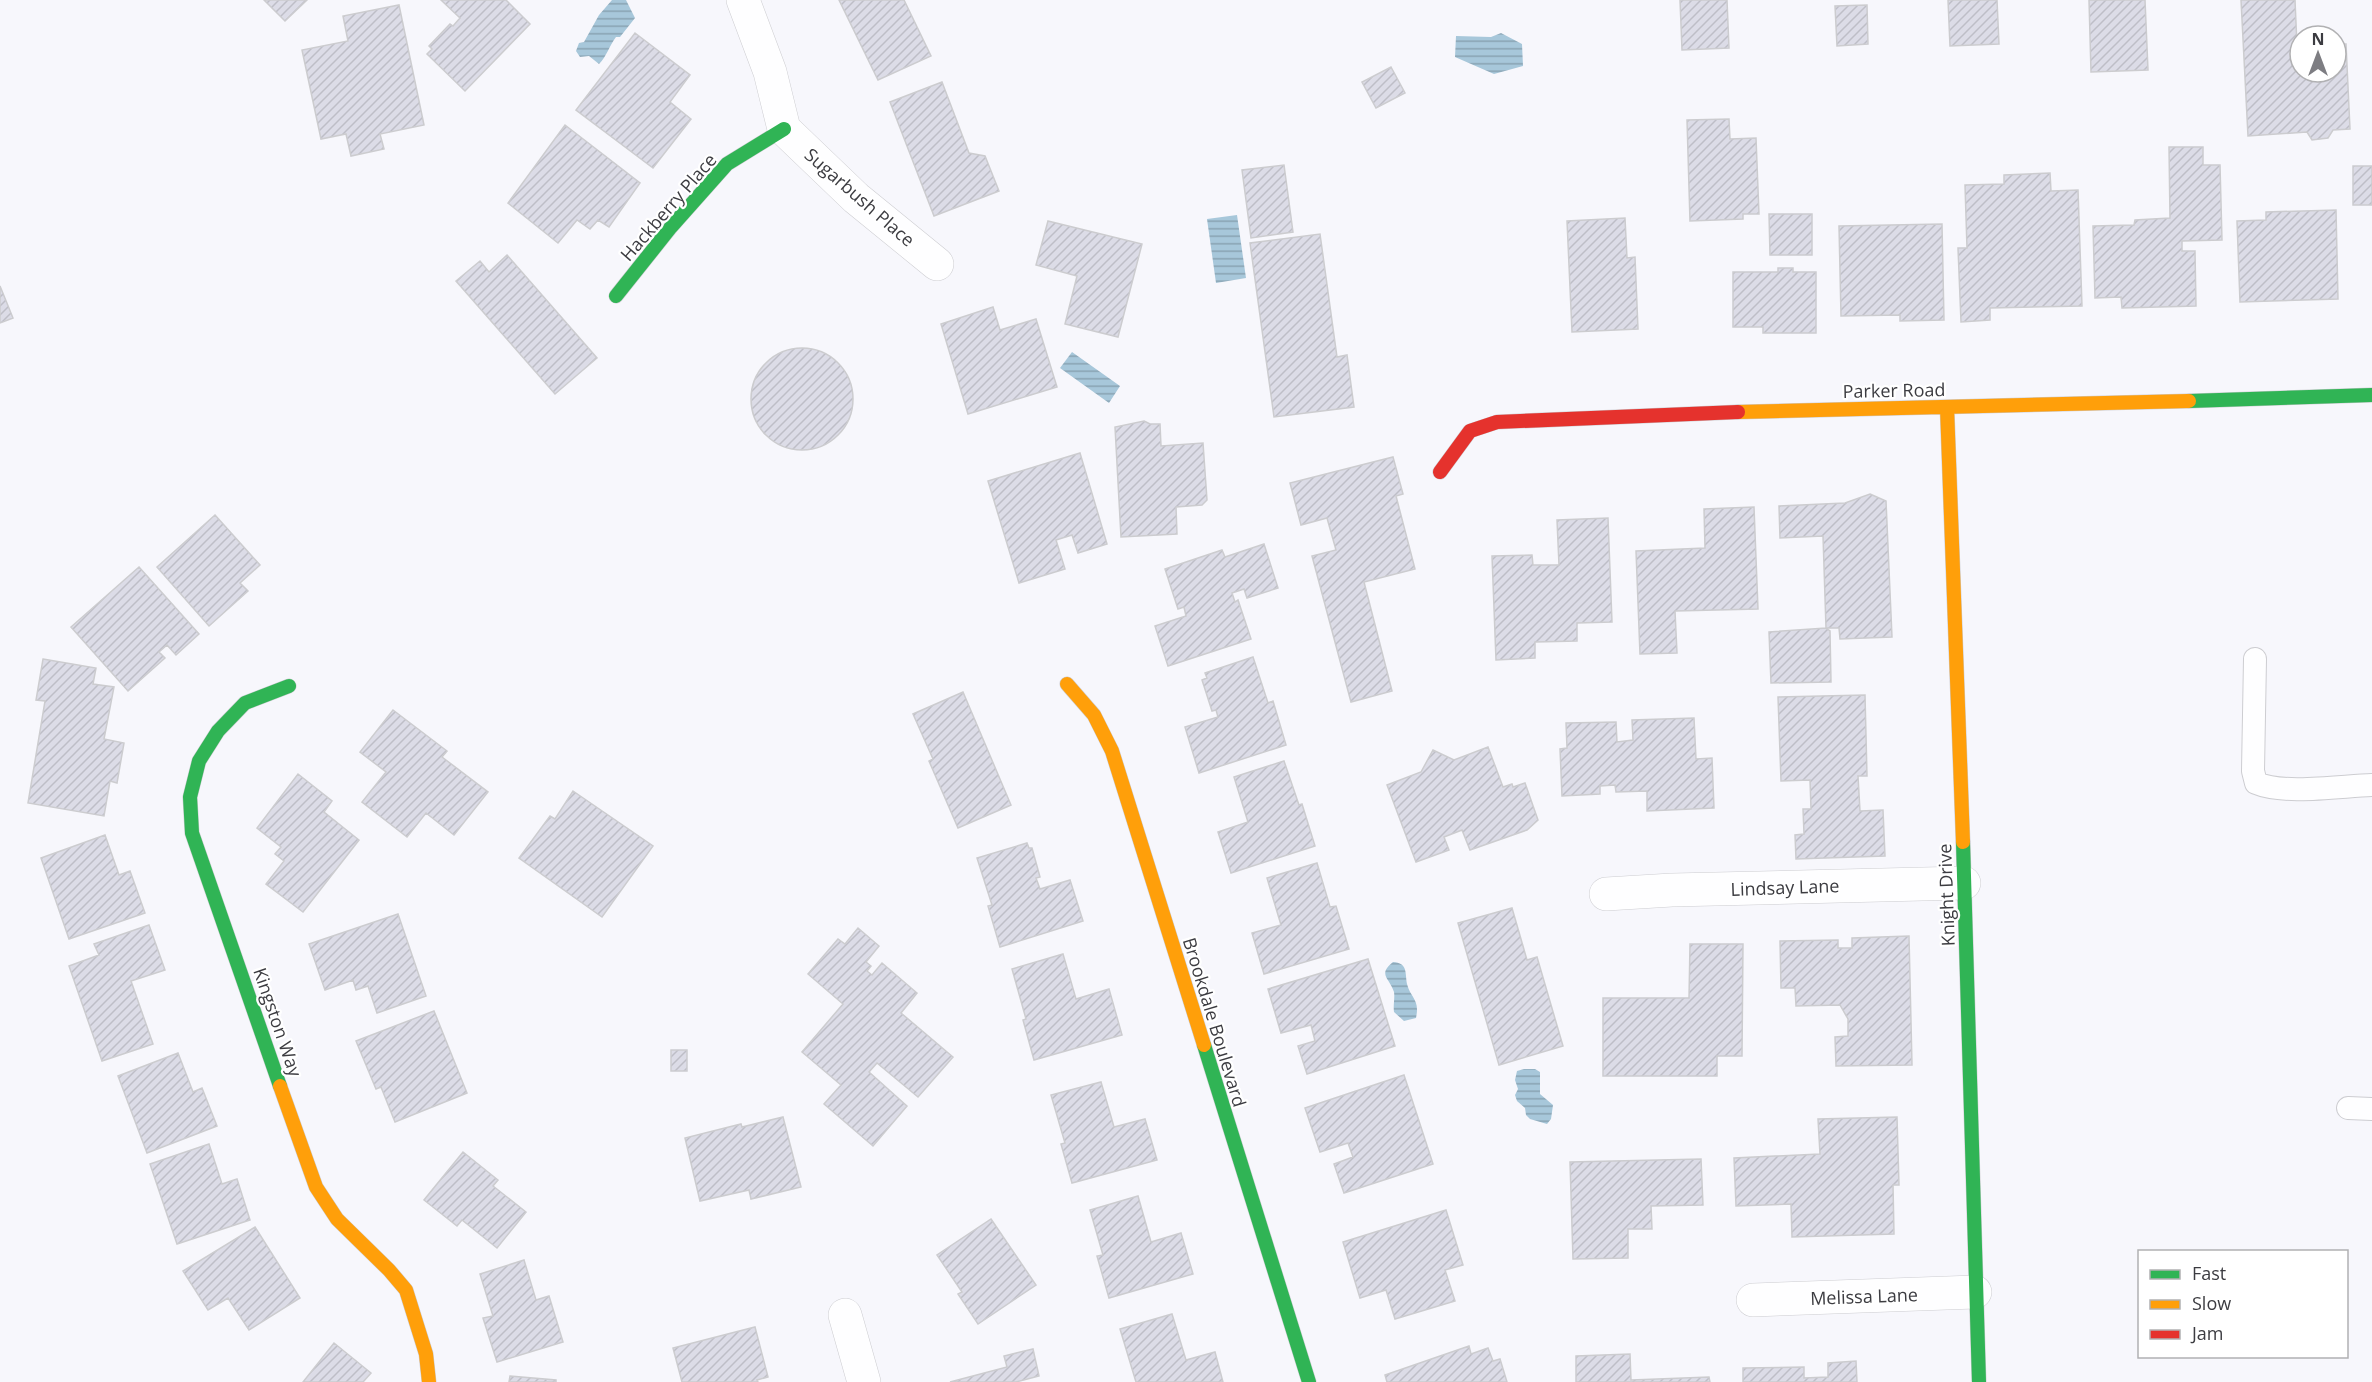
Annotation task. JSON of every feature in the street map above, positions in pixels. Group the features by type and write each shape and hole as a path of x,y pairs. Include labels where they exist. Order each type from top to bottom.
{"street":[{"path":"743,0 770,72 784,129"},
{"name":"Sugarbush Place","path":"784,129 856,198 937,264"},
{"name":"Hackberry Place","path":"616,296 671,227 728,164 784,129"},
{"name":"Parker Road","path":"1440,472 1470,430 1497,422 1666,414 2372,394"},
{"name":"Knight Drive","path":"1947,407 1964,883 1978,1382"},
{"name":"Brookdale Boulevard","path":"1067,684 1081,696 1093,712 1112,752 1309,1382"},
{"name":"Kingston Way","path":"289,686 245,703 218,731 199,760 190,797 192,833 316,1187 337,1219 406,1290 426,1354 429,1382"},
{"name":"Lindsay Lane","path":"1606,894 1964,883"},
{"name":"Melissa Lane","path":"1754,1300 1975,1292"},
{"path":"845,1315 864,1382"}],"lane":[{"path":"2254,659 2253,771 2256,783 2266,787 2284,789 2372,785"},
{"path":"2348,1108 2372,1109"}],"water":[{"path":"612,0 626,0 635,18 620,37 616,37 602,61 599,64 589,56 580,57 576,51 579,43 584,42 599,15"},
{"path":"1501,33 1522,44 1523,66 1494,74 1455,57 1456,36 1491,37"},
{"path":"1237,215 1246,278 1216,283 1207,219"},
{"path":"1072,352 1120,386 1109,403 1060,368"},
{"path":"1393,962 1401,964 1405,969 1407,984 1416,1003 1416,1018 1404,1021 1394,1012 1394,992 1385,974 1388,966"},
{"path":"1535,1069 1540,1072 1540,1094 1553,1105 1551,1119 1547,1124 1530,1119 1526,1115 1525,1108 1517,1101 1515,1095 1518,1089 1515,1080 1517,1071"}],"building":[{"path":"264,0 307,0 285,21"},
{"path":"441,0 506,0 530,24 465,91 427,54 432,49 429,46 450,24 453,26 460,18"},
{"path":"839,0 904,0 931,56 878,80"},
{"path":"1680,0 1727,0 1729,48 1682,50"},
{"path":"1948,0 1997,0 1999,44 1950,46"},
{"path":"2089,0 2145,0 2148,70 2091,72"},
{"path":"2241,0 2295,0 2296,24 2288,24 2288,84 2348,84 2350,129 2333,130 2328,138 2312,140 2307,132 2248,136"},
{"path":"399,5 424,125 380,134 384,149 351,156 346,134 321,139 302,50 348,41 343,16"},
{"path":"1867,5 1868,44 1837,46 1835,6"},
{"path":"635,33 690,75 670,102 691,119 653,168 576,110"},
{"path":"1391,67 1405,93 1376,108 1362,82"},
{"path":"942,82 969,153 985,156 999,191 934,216 890,102"},
{"path":"1729,119 1730,139 1756,138 1759,214 1743,214 1743,219 1690,221 1687,120"},
{"path":"565,125 640,183 609,227 598,220 590,229 577,220 558,243 508,203"},
{"path":"2169,147 2203,147 2203,165 2220,165 2222,240 2182,241 2182,251 2195,251 2196,306 2122,308 2121,297 2095,298 2093,226 2134,225 2135,220 2170,218"},
{"path":"1284,165 1293,232 1251,238 1242,170"},
{"path":"2353,166 2372,166 2372,205 2353,205"},
{"path":"2050,173 2051,191 2078,190 2082,306 1990,308 1990,320 1961,322 1958,248 1967,248 1965,185 2004,184 2004,175"},
{"path":"2336,210 2338,299 2240,302 2237,221 2266,220 2266,212"},
{"path":"1769,214 1812,214 1812,255 1770,255"},
{"path":"1625,218 1627,258 1635,257 1638,329 1572,332 1567,221"},
{"path":"1048,221 1142,244 1118,337 1065,324 1077,276 1036,265"},
{"path":"1942,224 1944,320 1900,321 1900,315 1841,316 1839,226"},
{"path":"1320,234 1337,357 1347,355 1354,407 1274,417 1250,243"},
{"path":"507,255 597,358 555,394 456,281 480,261 489,272"},
{"path":"1778,268 1793,268 1793,272 1816,272 1816,333 1763,333 1763,327 1733,327 1733,272 1778,272"},
{"path":"0,286 13,318 0,323"},
{"path":"993,307 1000,330 1036,319 1057,387 968,414 941,324"},
{"path":"802,348 821,352 838,363 849,380 853,399 849,418 838,435 821,446 802,450 783,446 766,435 755,418 751,399 755,380 766,363 783,352"},
{"path":"1144,421 1150,424 1160,424 1161,446 1203,443 1207,500 1202,505 1176,507 1177,534 1121,537 1115,427"},
{"path":"1080,453 1107,544 1078,553 1072,535 1056,540 1065,569 1019,583 988,481"},
{"path":"1393,457 1403,494 1396,496 1415,569 1364,582 1392,691 1351,702 1312,556 1336,550 1327,518 1301,525 1290,483"},
{"path":"1870,494 1886,501 1892,637 1840,639 1839,628 1826,628 1823,536 1780,538 1779,506 1845,503"},
{"path":"1754,507 1758,609 1675,611 1677,653 1640,654 1636,551 1705,548 1704,509"},
{"path":"215,515 260,565 240,583 248,591 209,626 157,567"},
{"path":"1608,518 1612,622 1577,623 1577,641 1535,642 1535,658 1496,660 1492,556 1532,555 1533,565 1559,565 1557,520"},
{"path":"1264,544 1278,588 1247,598 1244,589 1232,593 1235,602 1238,600 1251,639 1168,666 1155,626 1186,616 1184,607 1178,609 1165,569 1222,550 1225,557"},
{"path":"139,567 199,634 176,655 167,645 159,652 165,658 128,691 71,627"},
{"path":"1826,628 1830,631 1831,682 1771,683 1769,632"},
{"path":"1253,657 1268,703 1273,701 1286,745 1199,773 1185,727 1218,717 1216,710 1212,711 1202,680 1207,678 1205,673"},
{"path":"43,659 96,668 93,684 114,687 104,739 124,743 117,783 110,781 104,816 28,803 45,701 36,700"},
{"path":"963,692 1011,805 958,828 929,761 933,759 913,714"},
{"path":"1865,695 1867,776 1858,776 1860,811 1883,810 1885,856 1796,859 1795,835 1804,834 1803,809 1811,809 1810,780 1781,781 1778,697"},
{"path":"393,710 447,751 442,757 488,792 454,835 426,813 407,837 362,802 386,772 360,752"},
{"path":"1694,718 1696,759 1712,758 1714,808 1647,811 1647,791 1616,792 1615,785 1600,786 1600,794 1562,796 1560,749 1567,748 1566,723 1616,722 1617,742 1633,740 1632,720"},
{"path":"1488,747 1503,787 1525,783 1538,820 1527,830 1470,850 1462,830 1444,837 1449,850 1416,862 1387,785 1421,772 1433,750 1454,760"},
{"path":"1284,761 1299,805 1302,804 1315,846 1231,873 1218,832 1248,822 1234,777"},
{"path":"298,774 332,801 324,812 359,840 303,912 266,884 284,861 275,854 281,847 257,828"},
{"path":"573,791 653,846 602,917 519,858 550,816 555,819"},
{"path":"105,835 119,875 130,871 145,913 69,939 41,858"},
{"path":"1027,843 1029,848 1032,848 1040,877 1036,878 1040,889 1070,880 1083,921 1000,947 988,906 992,905 977,858"},
{"path":"1317,863 1330,907 1336,906 1349,949 1264,974 1252,933 1281,925 1267,878"},
{"path":"1512,908 1527,960 1537,957 1563,1046 1499,1065 1458,923"},
{"path":"398,914 426,996 377,1013 368,986 356,990 353,980 325,990 309,944"},
{"path":"149,925 165,970 131,981 153,1044 102,1061 69,966 99,955 94,944"},
{"path":"858,928 879,946 866,962 871,966 867,971 872,975 882,963 917,993 901,1013 953,1057 918,1097 877,1063 869,1072 907,1106 873,1146 824,1104 841,1085 802,1052 843,1004 808,974 838,939 845,944"},
{"path":"1909,936 1912,1065 1836,1066 1835,1037 1848,1036 1848,1019 1840,1005 1796,1006 1795,988 1781,988 1780,941 1838,940 1838,948 1852,948 1852,938"},
{"path":"1690,944 1743,944 1742,1056 1717,1056 1717,1076 1603,1076 1603,998 1689,998"},
{"path":"1063,954 1076,999 1109,989 1122,1035 1034,1060 1023,1020 1026,1019 1012,969"},
{"path":"1368,959 1395,1046 1307,1074 1298,1046 1315,1041 1311,1025 1281,1033 1268,989"},
{"path":"434,1011 467,1093 395,1122 381,1087 376,1089 356,1041"},
{"path":"671,1050 687,1050 687,1071 671,1071"},
{"path":"178,1053 193,1092 202,1088 217,1126 147,1153 118,1076"},
{"path":"1404,1075 1433,1164 1344,1193 1334,1164 1353,1157 1348,1143 1320,1152 1305,1108"},
{"path":"1101,1082 1114,1127 1145,1119 1157,1160 1072,1183 1061,1144 1065,1143 1051,1095"},
{"path":"783,1117 801,1187 751,1199 749,1190 700,1201 685,1138 741,1124 742,1127"},
{"path":"1897,1117 1899,1185 1893,1185 1894,1234 1792,1237 1791,1204 1736,1206 1734,1158 1820,1154 1818,1119"},
{"path":"209,1144 222,1184 237,1179 250,1220 177,1244 150,1164"},
{"path":"463,1152 498,1180 493,1186 526,1212 497,1248 462,1220 457,1226 424,1200"},
{"path":"1701,1159 1703,1205 1651,1206 1652,1229 1628,1229 1628,1258 1573,1259 1570,1162"},
{"path":"1138,1196 1151,1242 1181,1233 1193,1274 1109,1298 1097,1256 1103,1255 1090,1210"},
{"path":"1446,1210 1463,1265 1445,1270 1455,1301 1395,1319 1386,1290 1360,1298 1343,1242"},
{"path":"991,1219 1036,1285 978,1324 958,1294 962,1292 937,1255"},
{"path":"255,1227 300,1298 249,1330 228,1298 208,1310 183,1271"},
{"path":"524,1260 536,1300 549,1296 563,1342 497,1362 483,1318 493,1316 480,1274"},
{"path":"1172,1314 1186,1360 1215,1352 1223,1382 1136,1382 1120,1329"},
{"path":"755,1327 768,1377 757,1380 758,1382 682,1382 673,1348"},
{"path":"334,1343 371,1373 363,1382 303,1382"},
{"path":"1469,1346 1471,1354 1488,1348 1493,1361 1500,1359 1507,1382 1387,1382 1385,1375"},
{"path":"1033,1349 1039,1376 1016,1382 950,1382 1007,1367 1004,1356"},
{"path":"1630,1354 1631,1380 1709,1377 1710,1382 1576,1382 1576,1356"},
{"path":"1856,1361 1857,1382 1743,1382 1743,1368 1804,1367 1804,1378 1828,1377 1828,1363"},
{"path":"510,1376 556,1380 556,1382 509,1382"}],"traffic: fast":[{"path":"616,296 671,227 727,164 784,129"},
{"path":"2189,401 2372,395"},
{"path":"280,1086 192,833 190,797 199,761 218,731 245,703 289,686"},
{"path":"1963,842 1979,1382"},
{"path":"1204,1045 1309,1382"}],"traffic: slow":[{"path":"1738,412 2189,401"},
{"path":"1947,407 1963,842"},
{"path":"1067,684 1094,715 1112,751 1204,1045"},
{"path":"280,1086 316,1187 337,1219 406,1290 426,1354 429,1382"}],"traffic: jam":[{"path":"1440,472 1470,431 1497,422 1738,412"}]}
